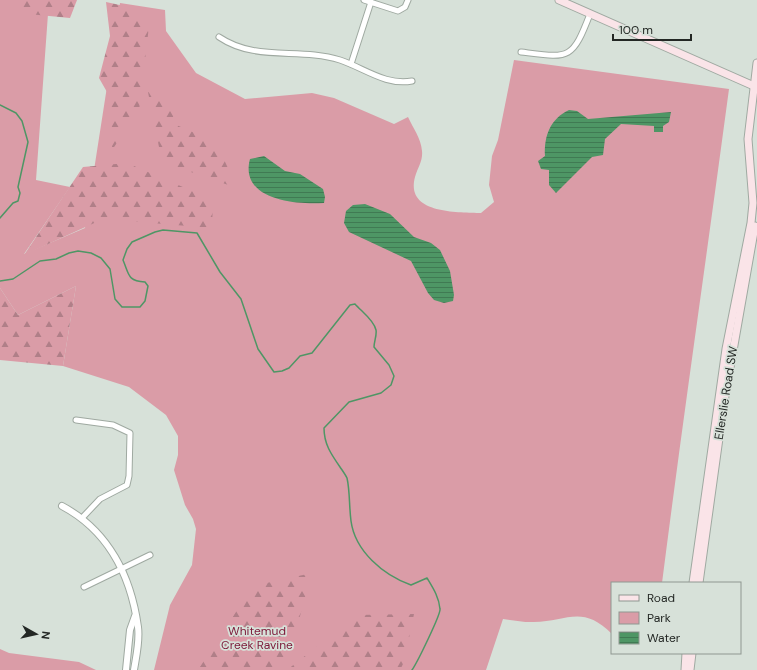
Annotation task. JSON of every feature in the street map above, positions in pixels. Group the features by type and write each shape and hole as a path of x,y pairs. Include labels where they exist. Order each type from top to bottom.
{"main road":[{"path":"559,0 755,87"},
{"name":"Ellerslie Road SW","path":"693,582 718,402 753,203 748,139 757,63"},
{"name":"Ellerslie Road SW","path":"698,582 724,402 756,222 753,203"},
{"path":"748,271 757,237"},
{"path":"685,670 686,654"},
{"path":"690,670 692,654"}],"street":[{"path":"364,0 394,10 402,10 408,0"},
{"path":"351,64 371,2"},
{"path":"521,52 547,55 566,54 578,44 590,14"},
{"path":"219,37 232,45 249,51 272,54 310,53 351,64 389,81 412,81"},
{"path":"76,420 113,425 126,430 130,437 129,476 126,485 100,499 82,518"},
{"path":"62,506 82,518 106,542 122,568 131,591 138,628 134,670"},
{"path":"84,587 150,556"},
{"path":"126,670 130,630 135,616"}],"green space":[{"path":"0,0 49,0 36,180 70,187 24,254 85,228 120,3 165,10 166,31 196,73 245,99 312,93 334,98 394,124 408,117 418,137 422,151 421,161 415,177 414,189 418,198 425,204 447,211 481,213 494,202 489,185 492,156 498,140 514,60 729,89 662,582 611,582 611,633 591,619 582,617 543,622 503,619 486,670 154,670 170,605 192,565 196,529 193,519 185,505 174,470 178,455 178,436 166,415 129,387 63,366 76,286 18,315 0,288"},
{"path":"15,0 77,0 70,18 18,13"},
{"path":"106,2 138,9 149,26 139,111 112,150 111,99 99,78 110,36"},
{"path":"148,92 172,99 174,124 216,142 237,188 162,162"},
{"path":"127,163 213,200 212,228 103,219 24,255 83,167"},
{"path":"76,286 63,366 0,360 0,288 18,315"},
{"name":"Whitemud Creek Ravine","path":"312,573 300,616 288,643 284,670 198,670 253,586"},
{"name":"Whitemud Creek Ravine","path":"414,614 404,662 400,670 287,670 357,615"},
{"path":"0,649 9,653 79,662 96,670 0,670"}],"water":[{"path":"569,110 577,111 588,119 671,112 669,122 663,126 663,132 654,132 654,126 621,124 605,139 603,155 592,157 556,193 549,185 549,170 541,169 538,161 545,156 547,135 553,123 557,118"},
{"path":"264,156 285,171 300,174 323,189 325,197 324,203 299,203 285,201 272,197 261,191 253,183 249,173 250,159"},
{"path":"365,204 390,214 414,237 431,243 440,250 450,271 454,295 453,301 444,303 434,300 428,293 411,261 349,232 344,223 346,211 353,205"}],"waterway":[{"path":"0,105 16,113 22,121 28,142 18,187 20,193 18,201 13,203 0,218"},
{"path":"0,281 13,279 40,261 56,259 78,251 91,253 101,258 110,269 115,299 122,307 140,307 145,301 148,286 145,282 135,280 130,276 123,260 127,249 132,242 163,230 197,233 220,272 241,299 258,349 274,372 289,368 300,356 312,353 350,305 355,304 375,326 376,332 374,347 389,365 394,376 391,385 381,393 349,402 324,428 324,434 329,449 347,478 351,521 358,542 364,552 381,568 401,581 411,585 427,578 437,597 440,609 437,620 412,670"}]}
